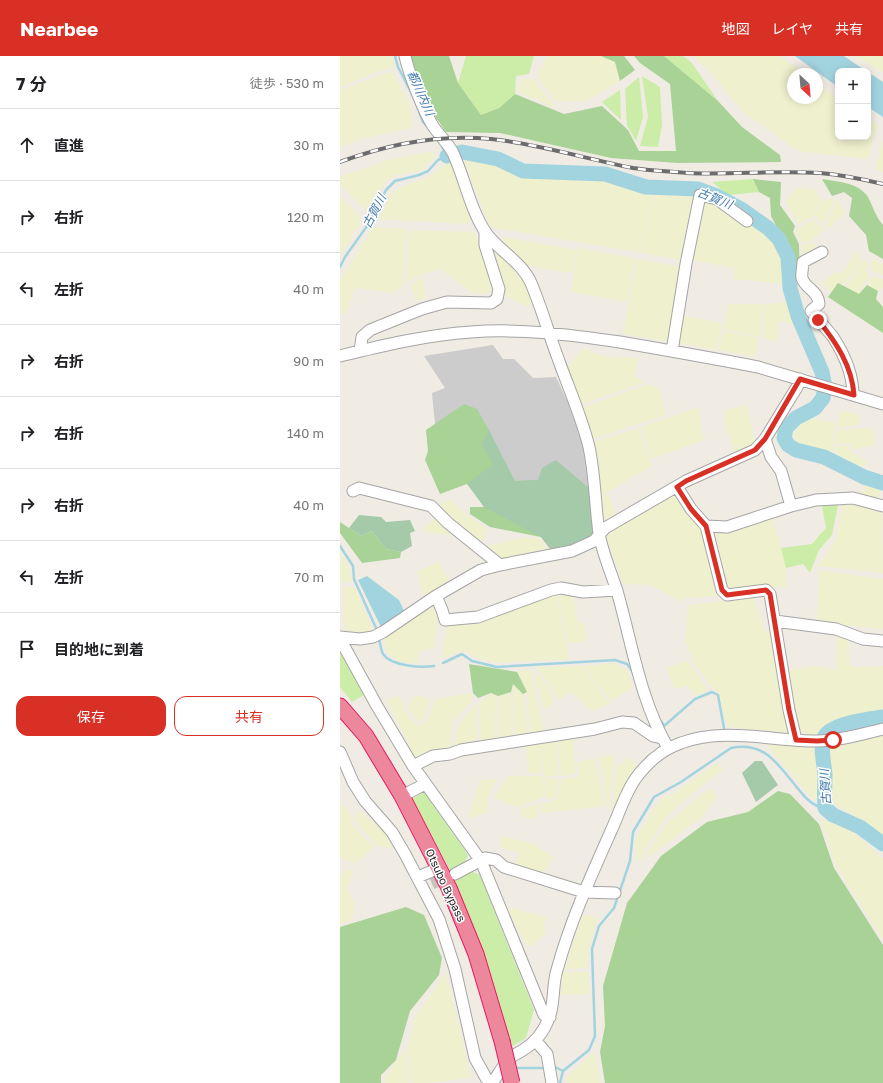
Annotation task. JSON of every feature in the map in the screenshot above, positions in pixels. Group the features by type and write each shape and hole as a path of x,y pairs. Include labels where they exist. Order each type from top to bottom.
{"highway":[{"path":"340,700 366,736"},
{"name":"Otsubo Bypass","path":"340,706 366,736 402,796 449,888 476,954 502,1040 512,1083"}],"street":[{"path":"405,56 407,65 426,113 434,127 453,153 474,211 485,232 495,244 518,264 530,281 541,307 589,447 600,535 617,590 642,688 665,743"},
{"path":"672,350 686,264 700,195 717,198 747,221"},
{"path":"360,351 362,337 370,330 422,309 447,302 491,303 497,299 499,289 485,246 485,232"},
{"path":"822,252 803,262 802,278 807,286 818,296 819,304 811,311 832,337 843,355 853,382 854,395"},
{"path":"340,356 420,337 472,332 516,331 549,333 672,350 758,367 883,404"},
{"path":"340,638 360,639 383,632 436,596 481,570 572,551 594,541 605,528 686,481 755,450 765,439 805,381"},
{"path":"765,439 771,457 781,471 791,506"},
{"path":"677,487 691,509 706,526 722,590 727,595 766,590 770,594 789,710 796,740"},
{"path":"354,491 359,488 431,506 448,523 500,565"},
{"path":"706,526 727,527 791,506 816,500 853,498 883,506"},
{"path":"436,596 445,620 478,617 551,590 561,588 583,592 617,590"},
{"path":"775,621 836,628 863,639 883,641"},
{"path":"340,638 377,706 413,766 481,861 544,1015 550,1017"},
{"path":"413,766 433,756 450,754 461,750 595,728 622,722 634,723 665,743 682,742 708,736 817,741 833,740 883,729"},
{"path":"340,752 365,801 392,832 439,919 455,969 475,1058 486,1078 492,1083 511,1057 524,1050 535,1040 543,1030 550,1017 553,988 557,970 584,892 636,778 657,755 665,743"},
{"path":"402,796 425,784"},
{"path":"455,874 486,858 496,860 504,867 584,892 615,893"},
{"path":"418,878 439,868"},
{"path":"432,884 430,889 441,914 439,919"},
{"path":"535,1040 547,1054 552,1083"}],"shaded area":[{"path":"493,345 503,359 514,359 533,378 556,377 579,426 586,452 590,489 551,550 541,537 484,507 435,424 432,393 445,388 424,356"}],"green space":[{"path":"340,56 391,56 394,66 340,87"},
{"path":"410,56 449,56 458,83 481,115 499,108 515,94 564,114 602,106 628,130 639,151 676,151 670,84 640,63 634,56 664,56 718,101 742,127 780,155 781,162 677,163 611,158 500,133 446,132 430,109"},
{"path":"466,56 534,56 529,74 516,76 515,94 499,108 481,115 458,83"},
{"path":"547,56 601,56 615,62 620,81 587,101 555,101 537,76"},
{"path":"601,56 624,56 635,70 620,81 615,62"},
{"path":"664,56 683,56 691,62 718,101"},
{"path":"692,56 780,56 797,68 787,68 787,104 823,104 823,87 835,96 835,140 871,140 871,120 878,125 868,159 798,151 742,111 705,66"},
{"path":"854,56 883,56 883,72"},
{"path":"392,71 409,102 412,128 361,139 340,147 340,90"},
{"path":"642,76 660,87 662,125 658,147 640,146 648,117"},
{"path":"639,77 643,117 636,141 627,125 625,89"},
{"path":"522,79 534,79 555,108 518,92"},
{"path":"620,90 621,120 602,102"},
{"path":"883,141 883,172 875,169"},
{"path":"433,151 435,157 422,170 396,175 386,181 367,212 340,185 340,177 390,159"},
{"path":"464,160 496,164 517,173 536,177 591,178 653,193 642,253 490,227"},
{"path":"449,161 473,219 466,224 379,219 391,193 403,186 427,178"},
{"path":"753,179 759,192 728,195 712,182"},
{"path":"753,179 781,182 780,205 795,226 793,232 799,244 800,280 792,275 789,251 771,216 770,198 759,192"},
{"path":"822,179 841,182 859,188 868,197 876,215 883,225 883,259 869,251 866,235 849,216 852,198 844,192 832,196"},
{"path":"797,188 815,189 821,201 814,216 798,224 785,202"},
{"path":"654,193 696,195 685,261 643,253"},
{"path":"340,196 360,216 360,224 340,256"},
{"path":"836,198 823,223 815,216 823,200"},
{"path":"837,200 845,213 829,229 825,225"},
{"path":"701,201 716,203 752,223 771,238 784,264 784,284 733,279 735,268 691,260"},
{"path":"813,219 824,230 812,240 802,243 795,231"},
{"path":"373,227 406,229 403,286 393,293 355,288 346,313 340,314 340,281"},
{"path":"409,230 475,232 494,286 489,294 470,292 441,269 420,275 406,284"},
{"path":"504,237 577,250 572,273 527,266 503,242"},
{"path":"814,242 817,249 802,255 802,245"},
{"path":"490,248 512,267 525,284 531,302 527,307 505,296"},
{"path":"578,248 634,258 627,302 571,292"},
{"path":"856,251 862,259 844,286 838,283 831,292 821,283 835,272 842,274"},
{"path":"636,259 683,267 670,342 623,334"},
{"path":"873,259 883,264 883,275 870,270"},
{"path":"863,260 869,264 865,271 870,274 859,294 846,287"},
{"path":"422,276 426,298 416,301 410,286"},
{"path":"873,276 883,279 883,288 878,291 867,285"},
{"path":"838,283 859,294 867,285 878,291 876,299 883,307 883,333 828,297"},
{"path":"787,302 796,325 778,321 777,342 762,337 765,304"},
{"path":"729,304 764,304 759,337 723,329"},
{"path":"683,316 722,323 717,350 678,343"},
{"path":"723,331 759,338 755,357 719,350"},
{"path":"584,348 602,356 639,358 634,376 645,382 580,405 566,368"},
{"path":"649,384 659,389 666,415 593,439 581,408"},
{"path":"464,404 477,409 489,430 481,444 515,481 538,480 541,537 490,527 470,514 470,507 484,507 487,489 467,484 440,494 425,460 428,451 426,430"},
{"path":"747,405 755,444 736,454 726,428 725,410"},
{"path":"699,407 701,429 704,440 652,459 641,427"},
{"path":"840,411 858,414 859,425 837,428"},
{"path":"806,417 835,423 833,453 798,443 793,434"},
{"path":"639,428 652,466 601,496 594,442"},
{"path":"872,428 875,445 852,450 851,443 835,444 837,430"},
{"path":"489,430 515,481 538,480 542,468 556,460 590,489 594,536 575,547 551,550 541,537 484,507 467,484 493,464 481,444"},
{"path":"849,445 850,451 868,463 861,468 836,455 837,446"},
{"path":"865,483 881,490 878,501 860,496"},
{"path":"675,493 705,530 718,596 684,598 682,602 650,585 623,584 606,535"},
{"path":"608,494 617,518 610,522 603,518 600,498"},
{"path":"450,499 468,516 488,529 481,543 438,506"},
{"path":"839,500 832,535 819,550 810,573 803,564 786,568 781,548 812,544 826,528 821,501"},
{"path":"843,501 882,509 883,573 818,566 837,537"},
{"path":"359,515 381,517 386,522 410,520 415,531 410,533 412,546 401,552 386,549 372,531 361,536 349,528"},
{"path":"772,515 786,568 787,587 754,587 731,591 726,586 715,530"},
{"path":"436,517 456,534 437,534 422,530"},
{"path":"340,522 361,536 372,531 386,549 401,552 400,558 362,563 340,533"},
{"path":"521,538 539,538 548,551 502,559 486,546"},
{"path":"340,552 348,564 352,582 340,583"},
{"path":"439,562 450,582 424,596 417,571"},
{"path":"819,570 883,579 883,629 838,625 817,621"},
{"path":"343,587 355,587 373,631 362,633 345,632"},
{"path":"556,592 569,659 495,663 473,656 463,650 441,659 448,622"},
{"path":"558,595 573,595 578,623 584,623 587,641 568,644"},
{"path":"754,597 765,632 772,629 790,733 728,727 718,691 712,687 694,664 685,640 688,605"},
{"path":"435,603 438,620 434,648 419,651 419,663 400,662 386,652 384,639"},
{"path":"838,634 848,636 850,667 883,666 883,712 830,724 817,736 799,732 788,670 817,666 836,670"},
{"path":"340,649 364,695 352,702 340,687"},
{"path":"687,660 708,690 696,696 687,686 674,689 667,668"},
{"path":"614,663 628,671 632,688 611,701 583,666"},
{"path":"469,664 517,672 527,692 523,694 513,684 511,692 498,696 491,693 478,698 473,693"},
{"path":"582,666 610,704 591,711 572,692 558,700 549,683 535,667"},
{"path":"530,669 545,733 530,736 527,692 517,672"},
{"path":"533,670 548,685 555,703 544,711"},
{"path":"513,684 523,694 528,736 514,739"},
{"path":"511,692 511,738 498,741 498,696"},
{"path":"473,693 471,702 453,721 449,749 416,759 387,701 398,695 403,702 406,714 418,726 427,720 436,699"},
{"path":"492,693 496,696 495,739 481,743 478,704"},
{"path":"416,695 430,699 424,716 418,722 407,707"},
{"path":"476,703 477,737 469,744 453,748 459,724"},
{"path":"883,733 883,833 880,833 832,802 829,744"},
{"path":"573,736 576,774 561,776 557,737"},
{"path":"556,739 559,775 544,777 540,741"},
{"path":"768,741 817,745 821,795 814,800 769,748"},
{"path":"540,743 542,773 528,773 526,744"},
{"path":"615,755 608,815 599,757"},
{"path":"630,757 639,769 612,819 616,767"},
{"path":"595,758 604,806 541,813 541,804 557,800 562,779 579,777 577,762"},
{"path":"755,761 762,761 778,785 756,802 742,773"},
{"path":"717,763 723,769 681,803 666,818 645,849 641,862 637,860 636,838 652,811 664,796 673,794"},
{"path":"508,776 543,776 545,796 517,808 494,797"},
{"path":"545,778 559,779 556,797 546,799"},
{"path":"497,779 488,797 487,813 468,818 480,780"},
{"path":"710,788 717,797 702,817 646,859 648,851 667,823"},
{"path":"778,791 790,794 819,824 834,868 883,945 883,1083 605,1083 600,1052 605,1026 603,986 627,903 661,856 707,822 748,812"},
{"path":"424,792 468,855 463,868 480,875 534,1010 526,1038 511,1047 482,954 448,866 412,799"},
{"path":"538,803 536,820 522,816 520,809"},
{"path":"342,804 350,811 352,824 374,847 356,864 340,857 340,808"},
{"path":"357,810 384,830 393,848 377,846 355,821"},
{"path":"820,818 849,829 883,858 883,939 836,866"},
{"path":"501,836 531,843 554,857 542,875 515,865 520,853 502,848"},
{"path":"346,870 353,871 347,888 356,906 350,921 340,924 340,876"},
{"path":"406,907 424,915 442,958 439,975 410,1011 396,1060 381,1075 381,1083 340,1083 340,927"},
{"path":"508,907 548,918 543,923 546,933 532,947 523,940"},
{"path":"583,914 598,918 589,948 587,968 565,969"},
{"path":"588,971 589,994 561,995 562,973"},
{"path":"446,972 471,1077 439,1082 411,1083 407,1052 415,1017"},
{"path":"405,1050 408,1083 385,1083 385,1076"},
{"path":"594,1052 601,1083 567,1083 565,1078"}],"water":[{"path":"795,56 844,56 862,68 835,68 835,85 823,76 823,68 812,68"},
{"path":"871,74 883,82 883,117 871,109"},
{"path":"367,576 399,600 405,613 381,627 358,580"}],"waterway":[{"name":"都川内川","path":"395,56 398,67 414,98"},
{"name":"都川内川","path":"417,106 423,122 427,126"},
{"name":"古賀川","path":"340,267 345,257 367,226 386,190 395,181 419,175 428,171 438,160 447,156 442,146"},
{"name":"古賀川","path":"447,156 462,152 498,159 523,171 605,174 646,187 698,189 717,196 741,209 768,228 779,239 788,257 790,288 798,316 822,372 825,387 823,398 815,408 796,418 786,428 784,438 788,445 796,450 824,457 864,477 883,483"},
{"path":"340,546 353,566 354,579 376,628"},
{"path":"379,639 383,654 387,658 399,664 422,667 434,666"},
{"path":"443,663 462,654 472,661 497,667 615,660 627,664 633,672"},
{"path":"661,721 664,726 695,699 712,692 718,695 724,728"},
{"name":"古賀川","path":"883,717 850,723 833,729 827,733 824,738 822,751 825,774 825,808 833,815 860,827 883,844"},
{"path":"560,1083 563,1071 589,1050 595,1036 592,949 599,926 614,908 630,861 633,832 654,797 681,782 731,748 743,747 754,748 763,752 779,765 808,800 817,806 825,808"},
{"path":"555,1067 563,1071"},
{"path":"514,1068 542,1068"}],"tunnel":[{"path":"432,884 451,876"}],"railway":[{"path":"340,162 395,145 433,139 472,138 527,144 647,170 687,173 820,173 852,177 883,184"}],"route":[{"path":"818,320 832,337 843,355 853,382 854,395 800,379 797,387 765,439 755,450 686,481 677,487 691,509 706,526 709,533 722,590 727,595 766,590 770,594 789,710 796,740 833,740"}]}
